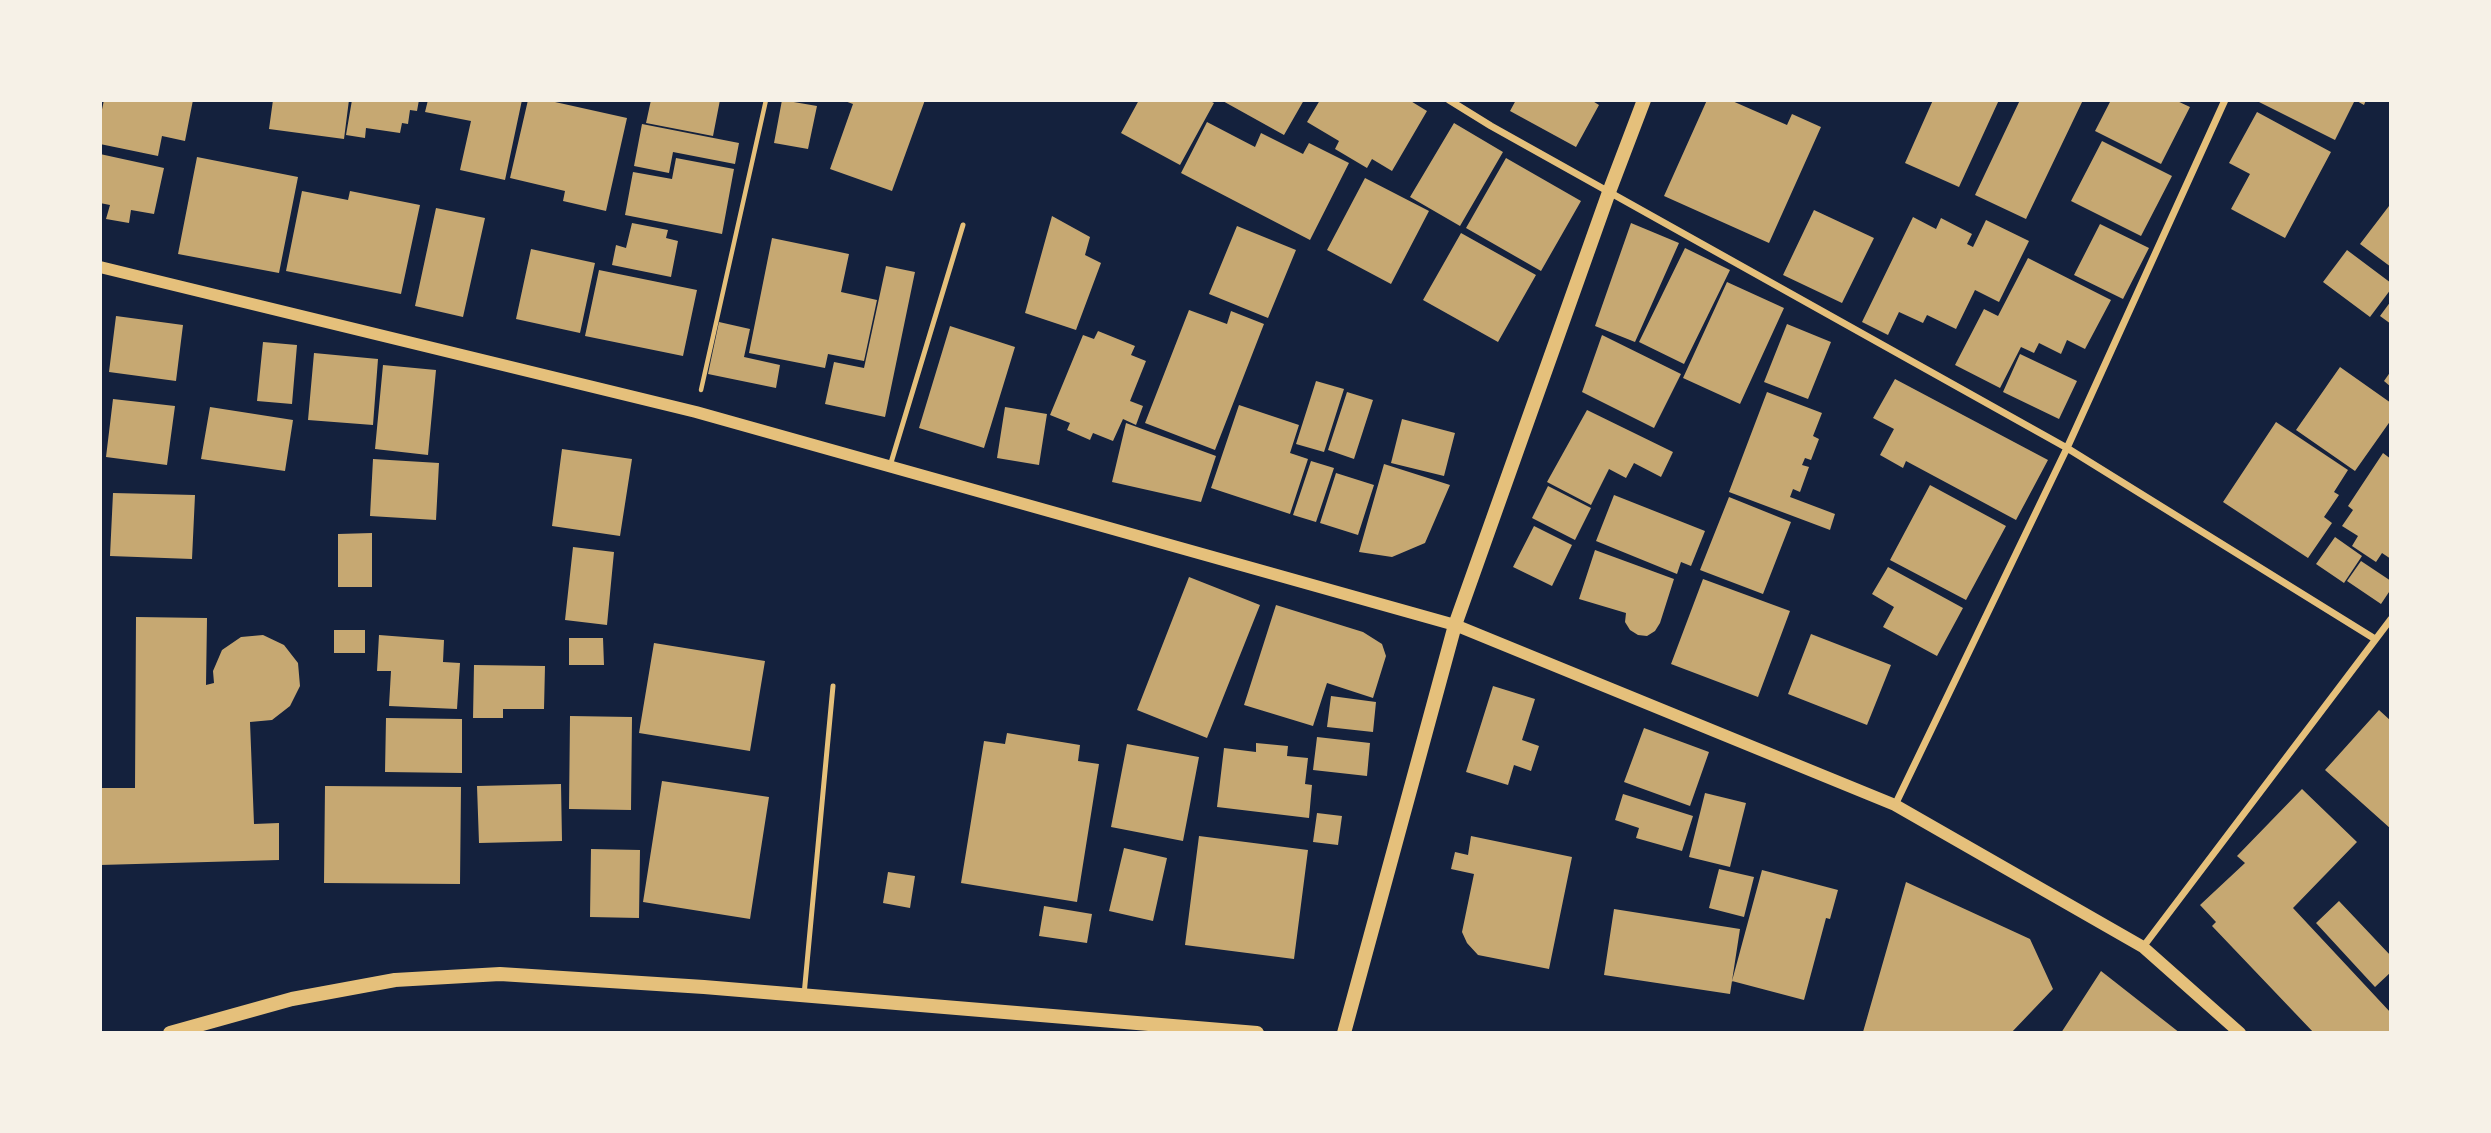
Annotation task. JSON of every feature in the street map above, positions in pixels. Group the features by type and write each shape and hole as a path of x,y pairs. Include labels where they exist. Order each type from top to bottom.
{"main road":[{"path":"1344,1033 1455,625 1644,100"},
{"path":"170,1033 292,999 395,981 500,974 804,995 1257,1033"}],"street":[{"path":"1449,100 2067,448 2375,639"},
{"path":"1895,805 2067,448 2225,100"},
{"path":"100,268 696,412 1455,625 1895,805 2143,947 2241,1033"},
{"path":"2143,947 2391,619"}],"lane":[{"path":"890,466 963,225"},
{"path":"804,995 833,686"}],"path":[{"path":"696,412 766,100"}],"building":[{"path":"104,100 193,100 185,141 162,136 158,156 100,144 100,119"},
{"path":"273,100 349,100 344,139 269,129"},
{"path":"352,100 419,100 417,111 410,110 408,124 402,123 400,133 366,128 365,138 346,135"},
{"path":"428,100 522,100 505,180 460,170 471,121 425,112"},
{"path":"528,100 546,100 627,118 606,211 563,201 565,191 510,178"},
{"path":"651,100 720,100 713,136 646,123"},
{"path":"782,100 817,106 808,149 774,143"},
{"path":"842,100 925,100 892,191 830,169 853,104"},
{"path":"1139,100 1208,100 1214,103 1180,165 1121,133"},
{"path":"1221,100 1304,100 1284,135"},
{"path":"1320,100 1409,100 1427,111 1392,171 1372,159 1367,168 1335,149 1339,141 1307,122"},
{"path":"1516,100 1591,100 1599,105 1576,147 1510,111"},
{"path":"1707,100 1730,100 1787,125 1792,114 1821,127 1769,243 1664,196"},
{"path":"1933,100 1999,100 1959,187 1905,163"},
{"path":"2020,100 2083,100 2026,219 1975,195"},
{"path":"2111,100 2175,100 2190,107 2161,164 2095,131"},
{"path":"2255,100 2355,100 2335,140"},
{"path":"2257,112 2331,152 2285,238 2231,209 2250,174 2229,163"},
{"path":"1207,122 1255,147 1261,133 1303,154 1309,143 1349,163 1310,240 1181,173"},
{"path":"1454,123 1503,152 1460,226 1410,197"},
{"path":"642,124 739,143 735,164 673,152 669,173 634,166"},
{"path":"2102,141 2172,176 2141,236 2071,201"},
{"path":"100,154 164,168 154,214 131,210 129,223 106,219 110,205 100,203"},
{"path":"197,157 298,177 279,273 178,254"},
{"path":"676,158 734,169 722,234 625,215 633,172 672,179"},
{"path":"1506,158 1581,201 1541,271 1466,228"},
{"path":"1365,178 1429,211 1391,284 1327,250"},
{"path":"302,191 348,200 350,191 420,205 401,294 286,271"},
{"path":"2389,206 2391,207 2391,267 2360,244"},
{"path":"436,208 485,218 463,317 415,306"},
{"path":"1814,210 1874,238 1842,303 1783,275"},
{"path":"1052,216 1090,237 1085,255 1101,263 1076,330 1025,313"},
{"path":"1913,217 1936,229 1941,218 1972,234 1967,244 1973,247 1986,220 2029,241 1999,302 1975,290 1956,329 1927,315 1923,323 1899,312 1888,335 1862,322"},
{"path":"632,223 668,230 666,238 678,241 671,277 612,265 616,245 626,248"},
{"path":"1631,223 1679,243 1635,342 1595,326"},
{"path":"2100,224 2149,248 2123,299 2074,275"},
{"path":"1237,226 1296,250 1268,318 1209,294"},
{"path":"1461,233 1536,275 1498,342 1423,300"},
{"path":"772,238 849,254 841,292 877,300 864,361 828,354 825,368 749,353"},
{"path":"1685,248 1730,270 1684,364 1639,342"},
{"path":"531,249 595,263 580,333 516,319"},
{"path":"2347,250 2391,283 2391,289 2370,317 2323,282"},
{"path":"2028,258 2111,300 2085,349 2067,340 2061,354 2039,343 2034,353 2021,347 2000,388 1955,365 1984,309 1998,316"},
{"path":"886,266 915,272 885,417 825,404 834,362 864,368"},
{"path":"599,270 697,290 683,356 585,336"},
{"path":"1727,282 1784,308 1740,404 1683,378"},
{"path":"2391,301 2391,324 2380,316"},
{"path":"1189,310 1227,324 1231,311 1264,324 1215,450 1145,423"},
{"path":"116,316 183,325 176,381 109,372"},
{"path":"719,322 750,329 744,357 780,365 776,388 708,374"},
{"path":"1787,324 1831,342 1808,399 1764,382"},
{"path":"950,326 1015,347 984,448 919,428"},
{"path":"1098,331 1135,346 1131,355 1146,361 1130,401 1143,406 1136,425 1123,419 1113,441 1093,433 1090,440 1067,430 1070,423 1050,415 1083,335 1094,339"},
{"path":"1602,335 1681,374 1654,428 1582,392"},
{"path":"263,342 297,345 292,404 257,401"},
{"path":"314,353 378,359 373,425 308,420"},
{"path":"2020,354 2077,381 2059,419 2003,392"},
{"path":"383,365 436,370 428,455 375,449"},
{"path":"2340,367 2391,403 2391,420 2355,471 2296,430"},
{"path":"2391,371 2391,387 2384,381"},
{"path":"1895,379 2048,460 2016,520 1906,461 1903,468 1880,455 1894,429 1873,418"},
{"path":"1316,381 1344,389 1324,452 1296,444"},
{"path":"1347,392 1373,400 1354,459 1328,450"},
{"path":"1767,392 1822,413 1813,436 1819,439 1811,460 1805,458 1802,465 1809,467 1800,492 1793,489 1790,497 1835,514 1830,530 1729,492"},
{"path":"113,399 175,406 167,465 106,457"},
{"path":"1239,405 1299,425 1290,453 1308,459 1290,514 1211,488"},
{"path":"210,407 293,420 285,471 201,459"},
{"path":"1005,407 1047,414 1039,465 997,458"},
{"path":"1587,410 1673,452 1661,477 1634,463 1626,478 1609,469 1591,505 1547,482"},
{"path":"1402,419 1455,433 1444,476 1391,463"},
{"path":"2276,422 2348,470 2334,492 2339,495 2324,517 2332,523 2308,558 2223,502"},
{"path":"1126,423 1216,456 1201,502 1112,482"},
{"path":"562,449 632,459 620,536 552,526"},
{"path":"2383,453 2391,459 2391,559 2382,553 2376,562 2352,546 2358,536 2342,526 2353,510 2348,506"},
{"path":"373,459 439,463 436,520 370,516"},
{"path":"1311,461 1334,468 1316,522 1293,515"},
{"path":"1384,464 1450,485 1425,543 1392,557 1359,552"},
{"path":"1336,473 1374,485 1358,535 1320,523"},
{"path":"1930,485 2006,526 1966,600 1890,560"},
{"path":"1548,486 1591,508 1575,540 1532,518"},
{"path":"113,493 195,495 192,559 110,556"},
{"path":"1614,495 1705,531 1691,566 1681,562 1677,574 1596,541"},
{"path":"1729,497 1791,522 1763,594 1700,570"},
{"path":"1534,526 1572,545 1552,586 1513,567"},
{"path":"372,533 372,587 338,587 338,534"},
{"path":"2335,537 2362,556 2344,583 2316,564"},
{"path":"573,547 614,552 607,625 565,620"},
{"path":"1595,550 1674,579 1655,631 1647,636 1638,635 1630,630 1625,622 1626,613 1579,599"},
{"path":"2361,561 2391,581 2391,589 2381,604 2347,581"},
{"path":"1888,567 1963,608 1937,656 1883,627 1894,607 1872,594"},
{"path":"1189,577 1260,605 1207,738 1137,710"},
{"path":"1703,579 1790,611 1758,697 1671,664"},
{"path":"1276,605 1363,632 1382,644 1386,656 1373,698 1327,683 1313,726 1244,705"},
{"path":"136,617 207,618 206,685 214,683 213,671 222,650 241,637 263,635 284,645 298,663 300,686 290,706 272,720 250,722 254,824 279,823 279,860 100,865 100,788 135,788"},
{"path":"334,630 365,630 365,653 334,653"},
{"path":"1811,634 1891,665 1867,725 1788,694"},
{"path":"379,635 444,640 443,662 460,663 457,709 389,706 391,671 377,671"},
{"path":"569,638 603,638 604,665 569,665"},
{"path":"654,643 765,661 750,751 639,733"},
{"path":"474,665 545,666 544,709 503,709 503,718 473,718"},
{"path":"1493,686 1535,699 1522,740 1539,746 1531,771 1514,765 1508,785 1466,772"},
{"path":"1331,696 1376,702 1373,732 1327,727"},
{"path":"2379,710 2391,721 2391,829 2325,770"},
{"path":"570,716 632,717 631,810 569,809"},
{"path":"386,718 462,719 462,773 385,772"},
{"path":"1644,728 1709,752 1690,806 1624,782"},
{"path":"1007,733 1080,745 1078,761 1099,764 1077,902 961,883 984,741 1005,744"},
{"path":"1317,737 1370,743 1367,776 1313,770"},
{"path":"1256,743 1288,746 1287,756 1308,758 1305,784 1312,785 1309,818 1217,807 1224,748 1256,752"},
{"path":"1127,744 1199,757 1183,841 1111,827"},
{"path":"662,781 769,797 750,919 643,902"},
{"path":"561,784 562,841 479,843 477,786"},
{"path":"325,786 461,787 460,884 324,883"},
{"path":"2302,789 2357,842 2293,908 2391,1013 2391,1033 2314,1033 2212,926 2216,922 2200,905 2245,863 2237,856"},
{"path":"1705,793 1746,803 1730,867 1689,857"},
{"path":"1623,794 1693,816 1682,851 1636,838 1639,828 1615,820"},
{"path":"1317,813 1342,816 1338,845 1313,842"},
{"path":"1199,836 1308,850 1294,959 1185,945"},
{"path":"1471,836 1572,857 1549,969 1478,955 1467,943 1462,932 1474,874 1451,869 1455,852 1468,855"},
{"path":"1124,848 1167,858 1153,921 1109,911"},
{"path":"591,849 640,850 639,918 590,917"},
{"path":"1719,869 1754,877 1744,917 1709,908"},
{"path":"1762,870 1838,890 1830,919 1826,918 1804,1000 1732,981"},
{"path":"888,872 915,876 910,908 883,903"},
{"path":"1906,882 2030,939 2053,989 2011,1033 1863,1032"},
{"path":"2339,901 2391,956 2391,972 2375,987 2316,923"},
{"path":"1044,906 1092,914 1087,943 1039,936"},
{"path":"1614,909 1740,929 1730,994 1604,975"},
{"path":"2101,971 2180,1033 2061,1033"}]}
